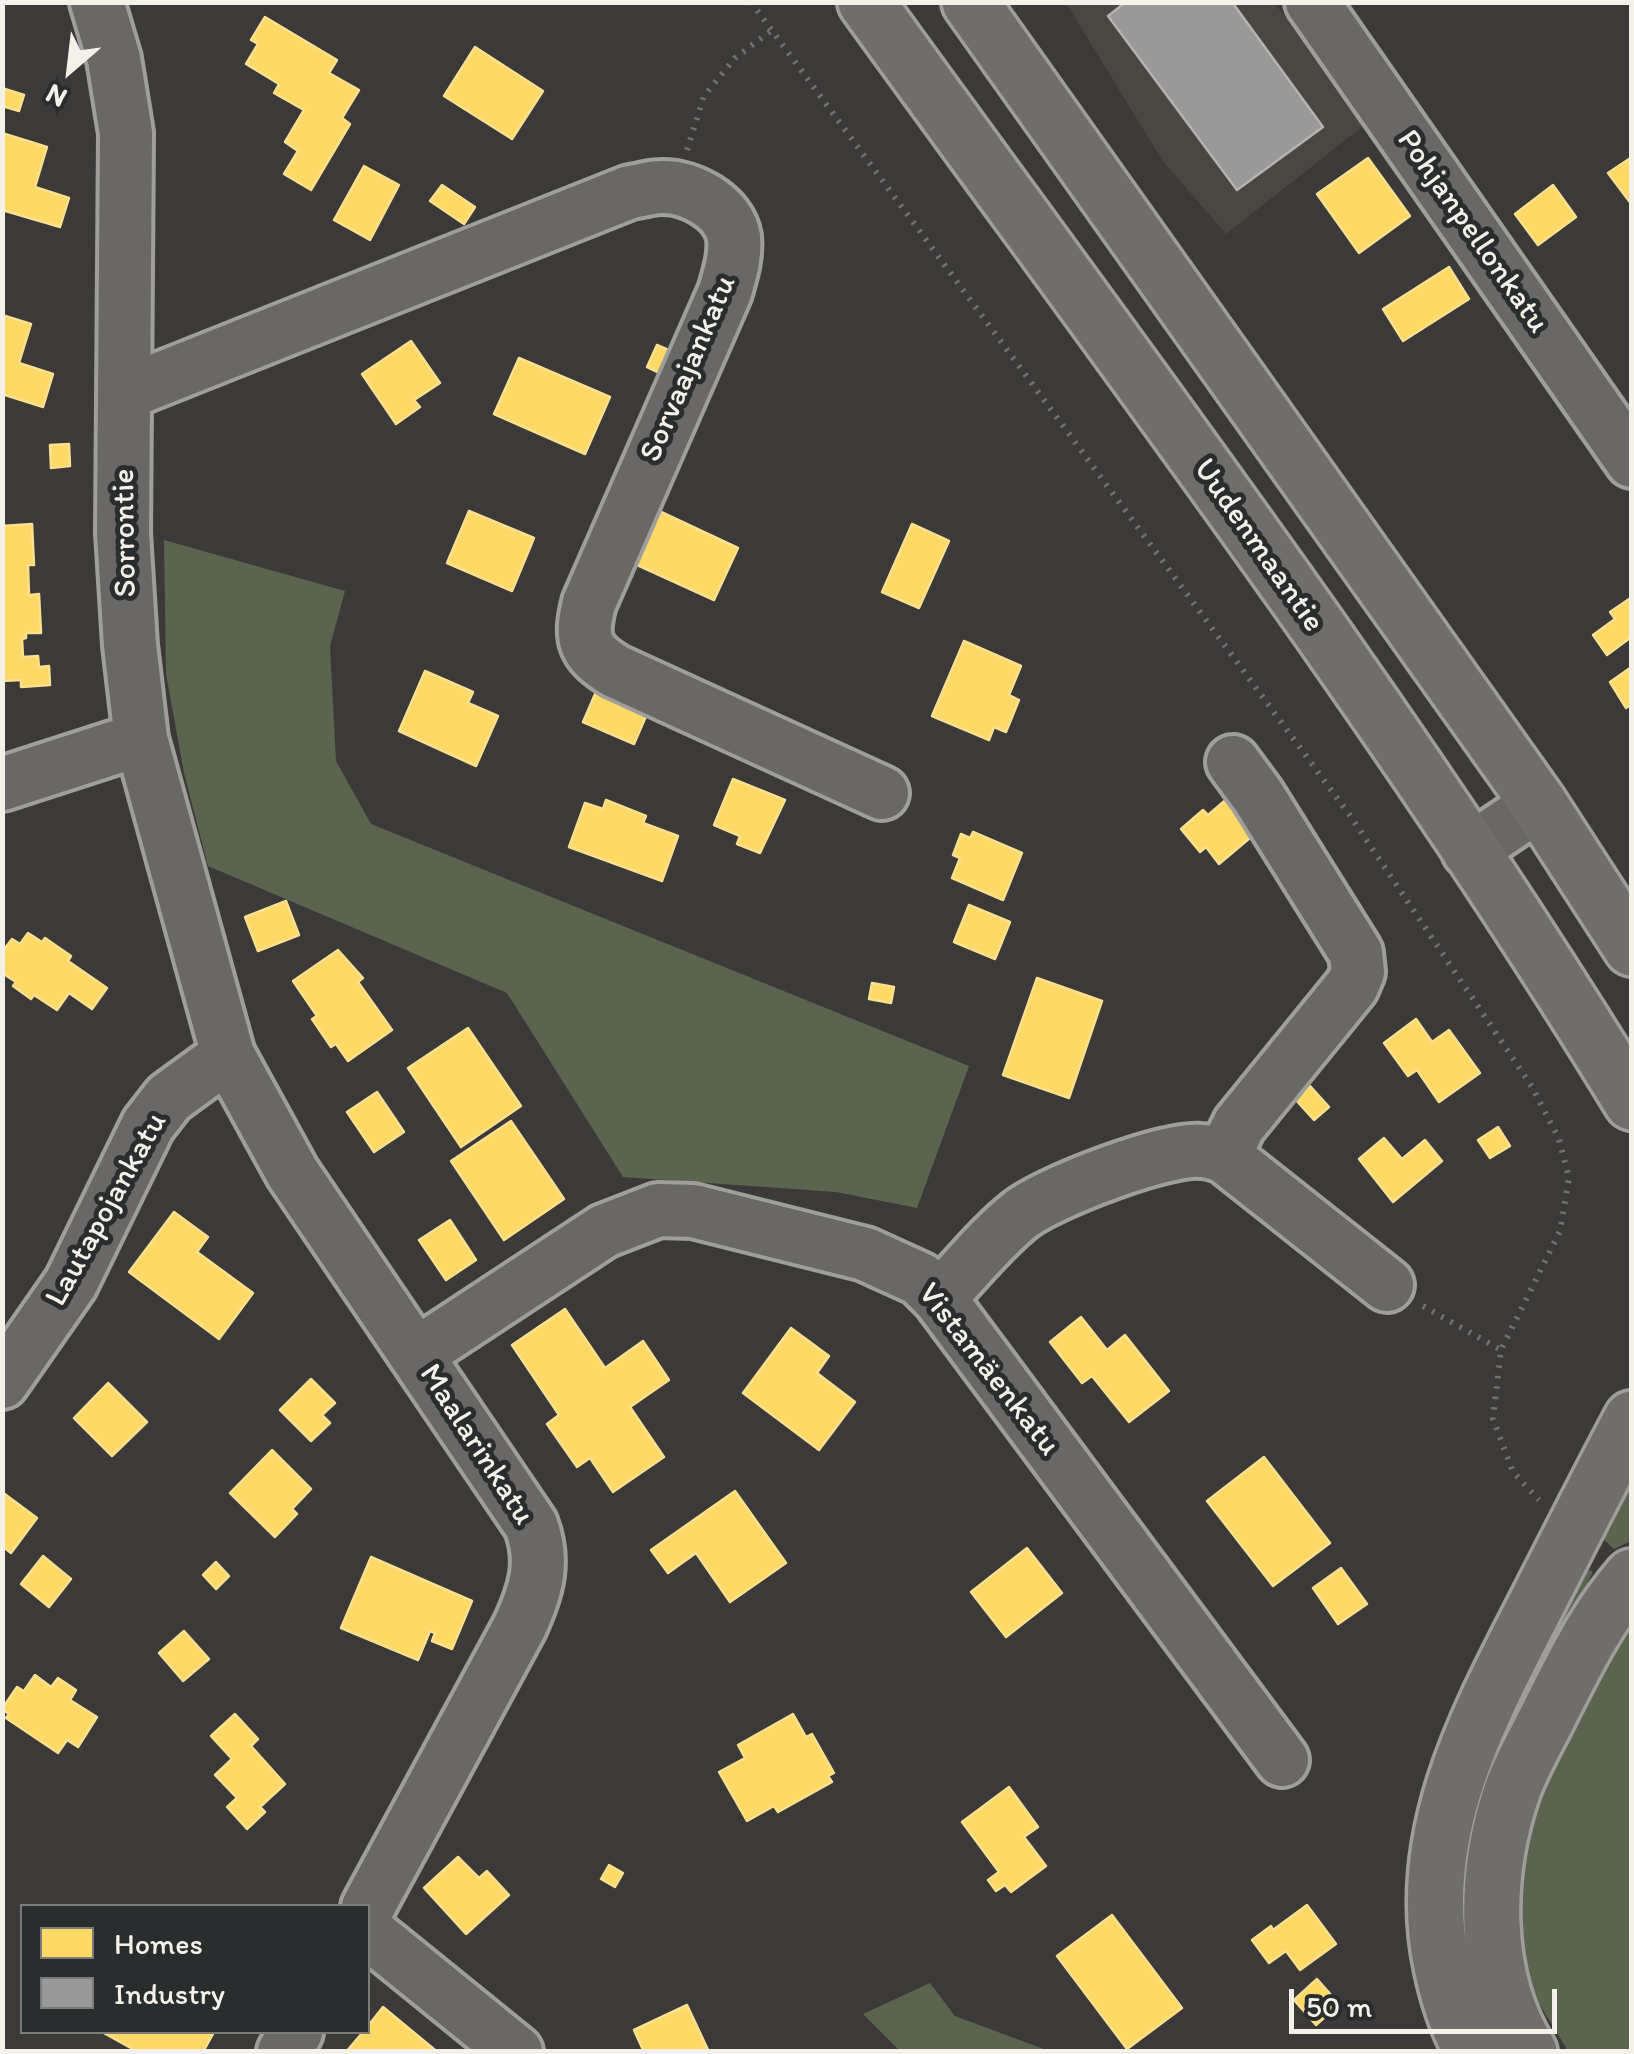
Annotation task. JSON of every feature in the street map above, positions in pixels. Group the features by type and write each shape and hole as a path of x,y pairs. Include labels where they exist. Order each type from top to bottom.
{"main road":[{"name":"Uudenmaantie","path":"866,2 1427,785 1620,1083 1632,1148"},
{"path":"970,2 1539,804 1632,948"},
{"path":"1473,2052 1447,1990 1436,1937 1435,1873 1443,1817 1490,1694 1632,1418"},
{"path":"1529,2052 1505,2000 1496,1966 1492,1879 1500,1832 1513,1787 1576,1660 1603,1610 1632,1577"}],"street":[{"name":"Sorrontie","path":"98,2 114,59 126,133 123,533 141,739 228,1055"},
{"name":"Pohjanpellonkatu","path":"1312,2 1632,461"},
{"path":"125,394 630,192 673,188"},
{"name":"Sorvaajankatu","path":"673,188 692,193 719,210 734,234 734,261 725,292 589,603 584,640 595,658 615,671 882,793"},
{"path":"2,784 141,739"},
{"path":"1224,1156 1239,1125 1352,986 1358,972 1356,953 1233,762"},
{"path":"1469,851 1539,804"},
{"name":"Maalarinkatu","path":"228,1055 292,1172 532,1524 540,1567 520,1626 370,1904"},
{"name":"Lautapojankatu","path":"2,1382 71,1283 148,1126 169,1098 228,1055"},
{"path":"939,1298 1017,1218 1057,1192 1174,1154 1199,1150 1224,1156 1387,1286"},
{"name":"Vistamäenkatu","path":"417,1354 604,1231 658,1210 693,1211 865,1254 920,1279 939,1298 1282,1760"},
{"path":"370,1934 516,2052"}],"path":[{"path":"673,188 704,96 735,58 772,30"},
{"path":"1387,1286 1500,1350"}],"shaded area":[{"path":"1066,3 1274,3 1371,120 1226,234 1162,160"}],"green space":[{"path":"164,540 345,591 330,646 336,761 371,824 969,1066 917,1208 836,1192 623,1177 507,993 208,866 184,773 166,674"},
{"path":"1631,1460 1631,1541 1614,1549 1591,1528"},
{"path":"1574,1561 1593,1572 1510,1734 1488,1724"},
{"path":"1630,1621 1631,2051 1568,2051 1526,1982 1507,1920 1545,1764"},
{"path":"930,1983 955,2016 1049,2051 900,2051 863,2014"}],"building: Homes":[{"path":"265,17 337,60 329,73 359,90 342,118 350,124 311,190 284,174 298,151 285,142 304,110 274,93 279,84 246,64 258,44 251,40"},
{"path":"475,47 543,91 512,139 444,96"},
{"path":"2,88 24,95 19,111 2,106"},
{"path":"2,133 47,147 35,187 69,198 60,227 2,210"},
{"path":"1632,157 1632,205 1608,173"},
{"path":"1368,158 1410,216 1359,253 1317,194"},
{"path":"364,166 399,185 370,240 334,220"},
{"path":"442,185 475,207 464,224 430,201"},
{"path":"1553,185 1576,217 1538,245 1515,214"},
{"path":"1449,267 1469,299 1403,341 1383,309"},
{"path":"2,315 31,324 19,363 53,374 43,407 2,394"},
{"path":"411,341 440,383 414,400 420,407 396,424 362,374"},
{"path":"657,345 673,352 662,374 647,367"},
{"path":"519,358 610,397 585,454 494,414"},
{"path":"69,444 70,466 51,468 50,445"},
{"path":"469,511 534,538 512,591 447,563"},
{"path":"659,511 738,548 714,600 635,564"},
{"path":"32,524 34,565 28,565 29,595 39,594 41,633 26,633 22,639 23,657 38,656 39,667 49,666 50,685 21,687 21,680 2,681 2,526"},
{"path":"912,524 949,541 919,608 882,592"},
{"path":"1632,597 1632,641 1630,638 1607,655 1593,635 1615,619 1610,612"},
{"path":"964,641 1021,666 1009,695 1019,700 1006,732 994,727 989,740 932,716"},
{"path":"1630,668 1632,704 1626,708 1610,682"},
{"path":"425,671 473,692 468,703 498,716 476,766 399,731"},
{"path":"602,678 653,700 634,744 583,722"},
{"path":"733,779 785,800 760,853 737,844 740,836 714,825"},
{"path":"1228,798 1257,832 1219,864 1206,847 1200,852 1181,829 1203,810 1208,815"},
{"path":"606,800 646,816 643,823 678,836 662,881 569,847 585,803 603,809"},
{"path":"973,832 1022,853 1003,900 952,878 960,858 953,855 961,834 970,838"},
{"path":"286,901 299,935 258,951 245,917"},
{"path":"969,905 1010,922 995,959 954,942"},
{"path":"28,933 42,942 45,938 71,956 68,961 107,988 92,1009 69,993 57,1010 34,995 31,999 2,973 2,952 12,939 20,944"},
{"path":"338,950 363,978 358,982 392,1030 348,1061 336,1044 331,1047 312,1019 317,1016 293,981"},
{"path":"1037,978 1102,1001 1069,1098 1003,1075"},
{"path":"872,983 894,987 891,1003 869,999"},
{"path":"1416,1019 1432,1042 1449,1030 1480,1073 1439,1102 1417,1070 1408,1076 1384,1043"},
{"path":"468,1028 521,1106 461,1147 408,1068"},
{"path":"1310,1086 1329,1107 1314,1120 1295,1099"},
{"path":"377,1092 404,1132 374,1152 347,1112"},
{"path":"511,1121 564,1199 504,1240 451,1161"},
{"path":"1498,1127 1510,1146 1490,1158 1478,1140"},
{"path":"1384,1138 1402,1159 1425,1140 1442,1161 1393,1202 1359,1159"},
{"path":"174,1212 208,1237 197,1252 253,1293 219,1339 129,1272"},
{"path":"450,1220 476,1260 446,1280 419,1240"},
{"path":"565,1309 605,1368 643,1341 669,1380 630,1407 664,1457 613,1492 590,1458 577,1467 547,1424 559,1415 512,1345"},
{"path":"1081,1317 1107,1350 1125,1335 1169,1391 1129,1422 1092,1376 1082,1383 1050,1342"},
{"path":"791,1328 829,1356 817,1373 855,1402 819,1450 743,1393"},
{"path":"311,1379 335,1403 322,1415 330,1423 311,1441 280,1410"},
{"path":"108,1383 147,1422 112,1456 74,1418"},
{"path":"272,1450 311,1489 292,1509 297,1514 275,1537 230,1493"},
{"path":"1264,1457 1330,1543 1273,1586 1207,1501"},
{"path":"735,1491 786,1563 730,1602 696,1553 668,1573 651,1550"},
{"path":"2,1492 37,1518 11,1553 2,1546"},
{"path":"1027,1548 1062,1593 1006,1637 971,1592"},
{"path":"43,1556 71,1579 49,1607 21,1584"},
{"path":"371,1557 472,1601 452,1649 432,1641 435,1633 430,1631 418,1660 341,1628"},
{"path":"216,1562 229,1576 216,1589 203,1575"},
{"path":"1341,1568 1367,1604 1338,1624 1313,1588"},
{"path":"184,1631 209,1659 183,1681 159,1653"},
{"path":"35,1675 51,1687 58,1678 76,1690 70,1700 97,1717 78,1747 67,1740 58,1753 6,1718 9,1714 2,1709 17,1687 24,1691"},
{"path":"235,1714 258,1739 251,1746 285,1784 260,1807 265,1812 247,1829 227,1807 237,1798 215,1775 232,1759 211,1736"},
{"path":"793,1714 806,1737 812,1734 834,1773 828,1776 832,1782 778,1812 774,1806 747,1821 719,1772 745,1758 738,1745"},
{"path":"1009,1787 1038,1827 1024,1837 1046,1866 1011,1892 1005,1885 996,1891 988,1880 999,1872 962,1822"},
{"path":"458,1857 479,1878 487,1871 509,1895 466,1934 424,1888"},
{"path":"609,1865 623,1873 615,1887 601,1879"},
{"path":"1307,1905 1336,1944 1300,1970 1286,1951 1269,1963 1252,1940"},
{"path":"1112,1915 1182,2008 1127,2049 1057,1956"},
{"path":"1317,1979 1339,2004 1316,2025 1294,2000"},
{"path":"687,2005 709,2052 644,2052 634,2030"},
{"path":"383,2007 435,2050 346,2052 361,2034 370,2034 370,2023"},
{"path":"106,2034 213,2034 203,2052 138,2052"}],"building: Industry":[{"path":"1120,2 1232,2 1323,127 1237,190 1108,16 1122,5"}]}
